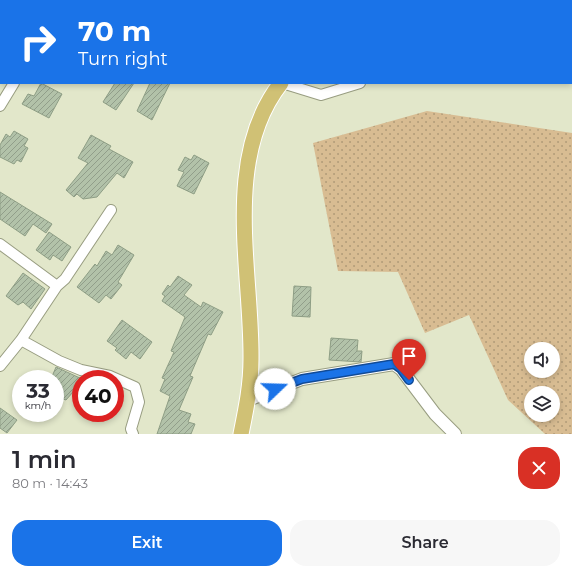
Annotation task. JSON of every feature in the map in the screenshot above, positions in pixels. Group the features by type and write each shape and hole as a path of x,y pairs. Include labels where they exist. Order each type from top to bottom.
{"main road":[{"path":"241,434 248,400 251,360 246,250 246,172 260,116 281,84"}],"street":[{"path":"0,106 13,84"},
{"path":"285,84 321,95 357,84"},
{"path":"0,366 21,340 57,286 65,279 111,210"},
{"path":"0,244 57,286"},
{"path":"21,340 59,361 81,370 110,376 135,387 139,402 132,429 133,434"},
{"path":"248,400 302,379 394,364 401,369 435,414 455,434"}],"shaded area":[{"path":"427,111 572,133 572,434 545,434 532,422 560,422 560,386 524,386 524,415 508,400 469,315 425,333 398,272 338,271 313,143"}],"building":[{"path":"40,84 62,94 49,118 22,104 28,94 34,96"},
{"path":"114,84 133,84 116,110 103,102"},
{"path":"150,84 170,84 152,120 137,111"},
{"path":"14,131 28,139 24,146 28,148 21,162 17,160 14,164 0,157 0,145 6,134 10,137"},
{"path":"91,135 111,146 109,149 133,162 124,178 117,173 97,197 83,199 77,194 74,197 66,190 88,163 78,158"},
{"path":"194,155 209,163 194,194 177,186 184,172 178,170 185,157 191,160"},
{"path":"0,192 52,224 46,233 33,224 25,236 0,219"},
{"path":"49,232 71,247 62,261 53,255 50,260 36,250"},
{"path":"118,245 134,255 118,282 122,285 111,299 106,295 99,303 77,287 95,264 97,266 106,251 112,255"},
{"path":"23,273 45,289 31,309 23,302 18,305 6,296"},
{"path":"178,276 192,285 184,295 201,307 203,302 223,312 211,335 208,334 190,376 193,377 179,410 191,414 188,422 195,424 191,434 157,434 170,396 160,391 165,379 162,378 174,352 171,351 185,317 162,301 165,296 162,294 168,285 170,287"},
{"path":"294,286 311,287 310,317 292,316"},
{"path":"122,320 152,342 140,359 131,352 126,359 115,350 117,348 107,341"},
{"path":"331,338 358,340 357,351 362,351 361,362 329,360"},
{"path":"56,367 62,370 55,370"},
{"path":"64,371 72,374 72,393 66,400 64,399"},
{"path":"0,408 12,416 12,422 15,422 7,433 0,428"}],"route":[{"path":"275,389 302,379 394,364 401,369 409,380"}]}
